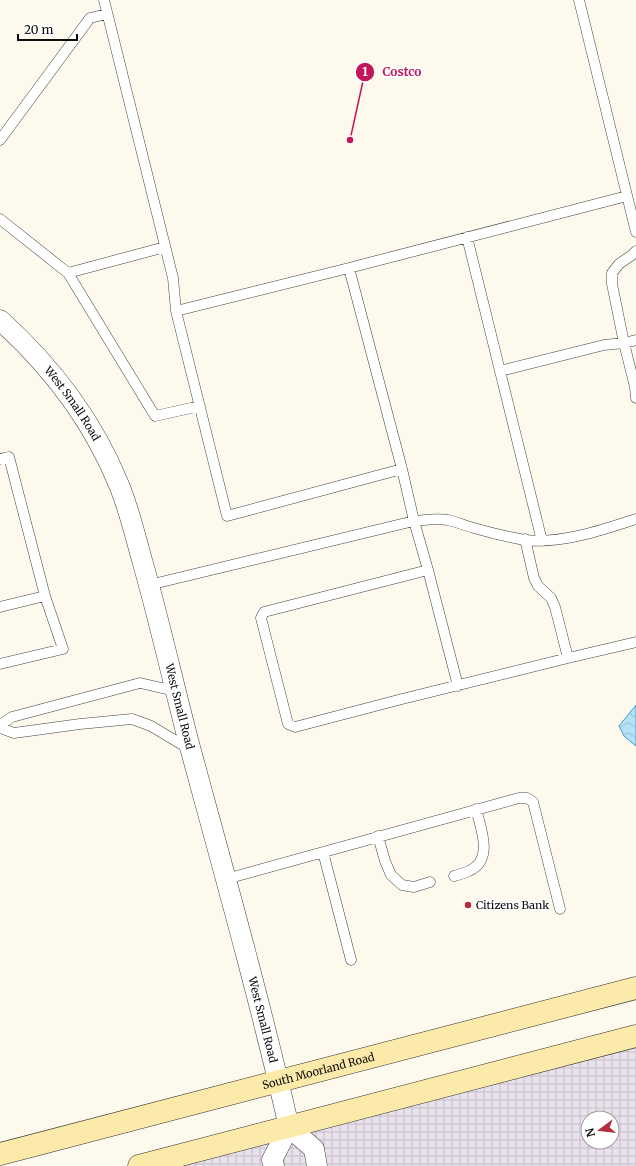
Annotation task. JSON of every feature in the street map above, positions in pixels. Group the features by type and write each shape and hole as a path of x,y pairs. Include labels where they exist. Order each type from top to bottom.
{"main road":[{"name":"South Moorland Road","path":"0,1154 636,988"},
{"path":"139,1166 636,1036"}],"street":[{"name":"West Small Road","path":"0,320 20,338 55,377 86,421 100,445 125,500 149,585 175,691 226,879 289,1127"},
{"path":"274,1166 272,1160 289,1127 314,1149 317,1166"}],"lane":[{"path":"104,0 166,247 173,278 176,311 227,516 402,469"},
{"path":"579,0 636,232"},
{"path":"0,140 90,18 107,14"},
{"path":"176,311 627,196"},
{"path":"0,219 68,273 154,416 200,406"},
{"path":"467,237 542,541"},
{"path":"68,273 166,247"},
{"path":"636,251 619,264 612,273 612,284 635,387 636,398"},
{"path":"349,268 458,686"},
{"path":"500,371 604,345 636,340"},
{"path":"0,459 9,457 45,596 63,649 0,664"},
{"path":"149,585 414,521 431,519 448,520 477,529 525,540 542,541 574,536 636,519"},
{"path":"525,540 534,578 538,586 551,598 555,607 568,658"},
{"path":"428,570 264,612 261,618 288,724 295,727 402,699 636,642"},
{"path":"0,607 45,596"},
{"path":"175,691 140,683 12,717 0,726 14,732 132,719 151,726 191,750"},
{"path":"226,879 476,809 519,798 527,798 533,802 560,909"},
{"path":"454,876 470,871 480,863 485,849 476,809"},
{"path":"378,836 391,876 402,885 414,887 430,882"},
{"path":"323,852 351,960"}],"shaded area":[{"path":"636,1036 636,1166 139,1166"}],"water":[{"path":"636,705 636,746 624,736 619,726"}],"place":[{"name":"Costco","path":"350,140"},
{"name":"Citizens Bank","path":"468,905"}]}
